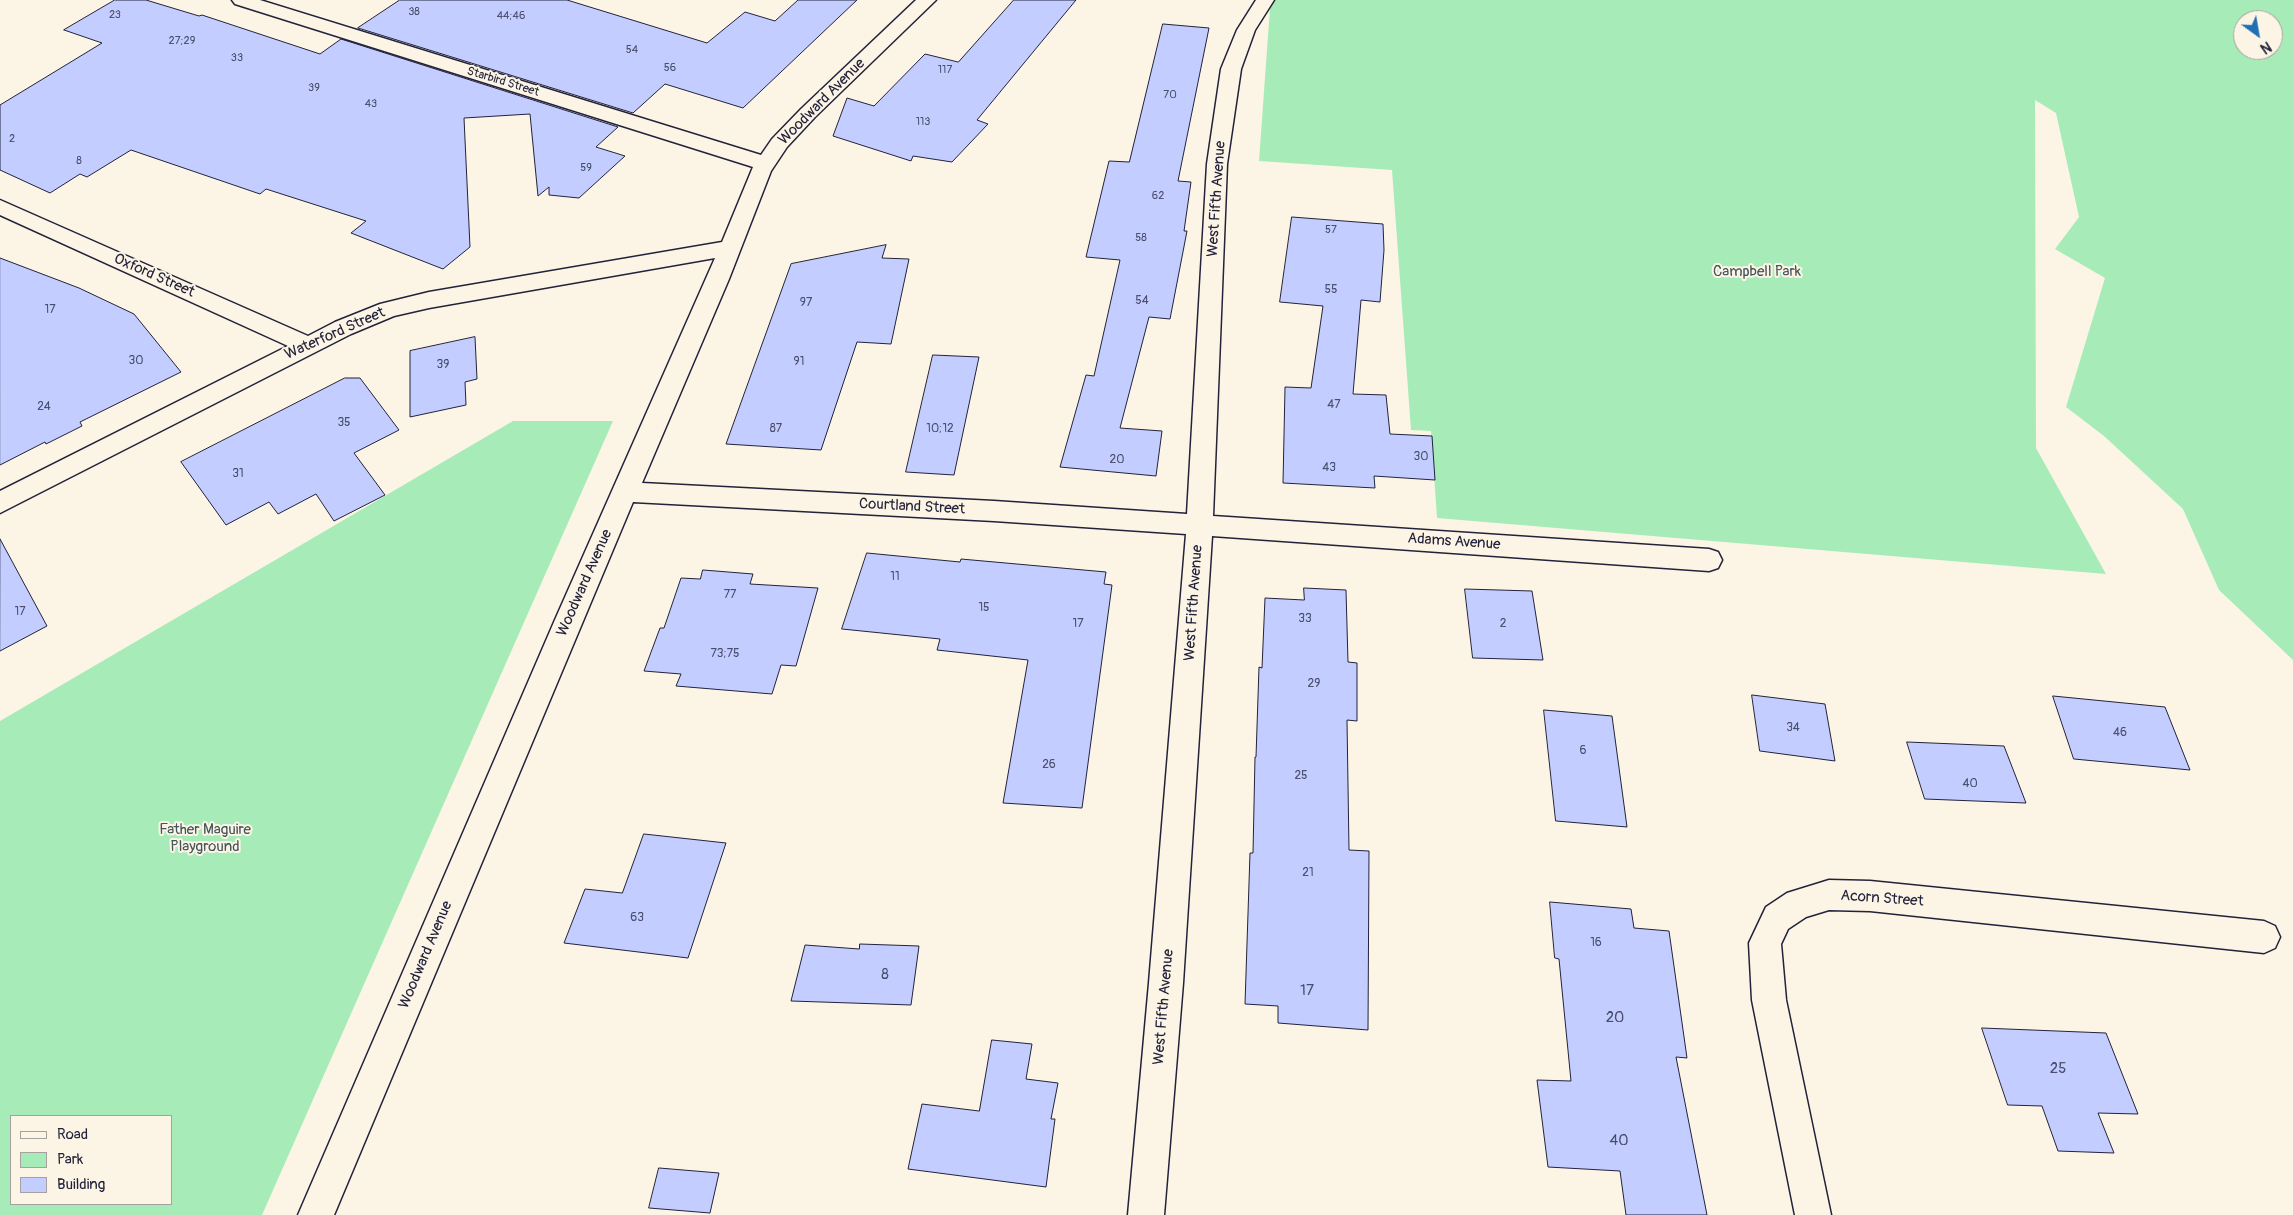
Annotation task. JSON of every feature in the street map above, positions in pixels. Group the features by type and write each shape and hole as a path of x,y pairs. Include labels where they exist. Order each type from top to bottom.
{"street":[{"name":"Starbird Street","path":"241,0 766,164"},
{"name":"Woodward Avenue","path":"316,1215 730,248 761,171 779,143 808,113 927,0"},
{"name":"West Fifth Avenue","path":"1146,1215 1166,983 1200,525 1217,164 1231,69 1246,30 1265,0"},
{"name":"Oxford Street","path":"0,207 308,345"},
{"name":"Waterford Street","path":"0,503 308,345 388,310 429,300 730,248"},
{"name":"Courtland Street","path":"625,492 1200,525"},
{"name":"Adams Avenue","path":"1200,525 1708,560"},
{"name":"Acorn Street","path":"1813,1215 1769,1000 1765,944 1777,918 1798,904 1829,895 1870,896 2264,937"}],"green space":[{"name":"Campbell Park","path":"1274,0 2293,0 2293,660 2219,590 2183,509 2104,436 2066,407 2105,278 2055,249 2079,217 2056,113 2035,100 2036,448 2106,574 1437,518 1431,431 1411,430 1392,170 1259,161 1270,8"},
{"name":"Father Maguire Playground","path":"513,421 613,421 262,1215 0,1215 0,721"}],"building":[{"path":"115,0 146,0 199,16 202,15 320,54 341,39 618,127 596,147 625,156 579,198 549,195 549,187 538,196 530,114 464,118 470,247 443,269 351,233 366,221 266,189 260,194 131,150 87,177 80,174 50,193 0,170 0,105 102,43 64,30"},
{"path":"400,0 567,0 707,43 745,12 775,21 798,0 857,0 743,108 665,84 633,113 358,28"},
{"path":"1014,0 1076,0 977,120 988,124 952,162 913,156 911,161 833,136 847,98 874,106 925,54 958,62"},
{"path":"1163,24 1209,28 1178,181 1191,182 1184,231 1187,231 1170,319 1149,317 1120,428 1162,431 1156,476 1060,467 1086,375 1094,376 1120,260 1086,257 1109,161 1129,162"},
{"path":"1292,217 1383,224 1384,250 1380,302 1361,300 1353,394 1386,395 1390,434 1432,436 1435,480 1374,476 1375,488 1283,483 1285,387 1311,388 1323,306 1280,302"},
{"path":"886,245 882,258 909,259 891,344 857,342 821,450 726,444 791,264"},
{"path":"0,258 79,288 134,314 181,372 80,422 82,426 0,465"},
{"path":"475,337 477,379 465,382 466,405 410,417 410,351"},
{"path":"933,355 979,357 954,475 906,472"},
{"path":"345,378 360,378 399,430 354,453 385,495 334,521 316,494 278,514 269,502 226,525 181,462"},
{"path":"0,539 47,626 0,651"},
{"path":"867,553 960,562 961,559 1106,572 1104,584 1112,585 1082,808 1003,803 1028,660 937,650 940,639 842,629"},
{"path":"703,570 753,574 750,584 818,588 796,666 781,665 772,694 676,686 681,674 644,671 660,628 664,628 681,578 700,579"},
{"path":"1304,588 1346,590 1348,662 1357,663 1357,721 1347,720 1349,850 1369,851 1368,1030 1278,1023 1278,1006 1245,1004 1250,853 1253,853 1259,667 1262,668 1265,598 1304,600"},
{"path":"1465,589 1532,591 1543,660 1473,658"},
{"path":"1752,695 1825,704 1835,761 1760,751"},
{"path":"2053,696 2165,707 2190,770 2074,759"},
{"path":"1544,710 1612,716 1627,827 1556,821"},
{"path":"1907,742 2004,746 2026,803 1925,799"},
{"path":"644,834 726,843 688,958 564,943 585,889 622,893"},
{"path":"1550,902 1631,909 1634,928 1669,931 1687,1058 1676,1057 1707,1215 1626,1215 1620,1171 1548,1167 1537,1080 1571,1081 1559,959 1555,958"},
{"path":"860,944 919,946 911,1005 791,1001 805,945 859,949"},
{"path":"1982,1028 2106,1033 2138,1114 2098,1113 2114,1153 2058,1151 2042,1106 2008,1105"},
{"path":"992,1040 1032,1044 1026,1079 1058,1083 1051,1119 1055,1119 1046,1187 908,1169 922,1104 979,1111"},
{"path":"659,1168 719,1173 710,1213 649,1208"}]}
